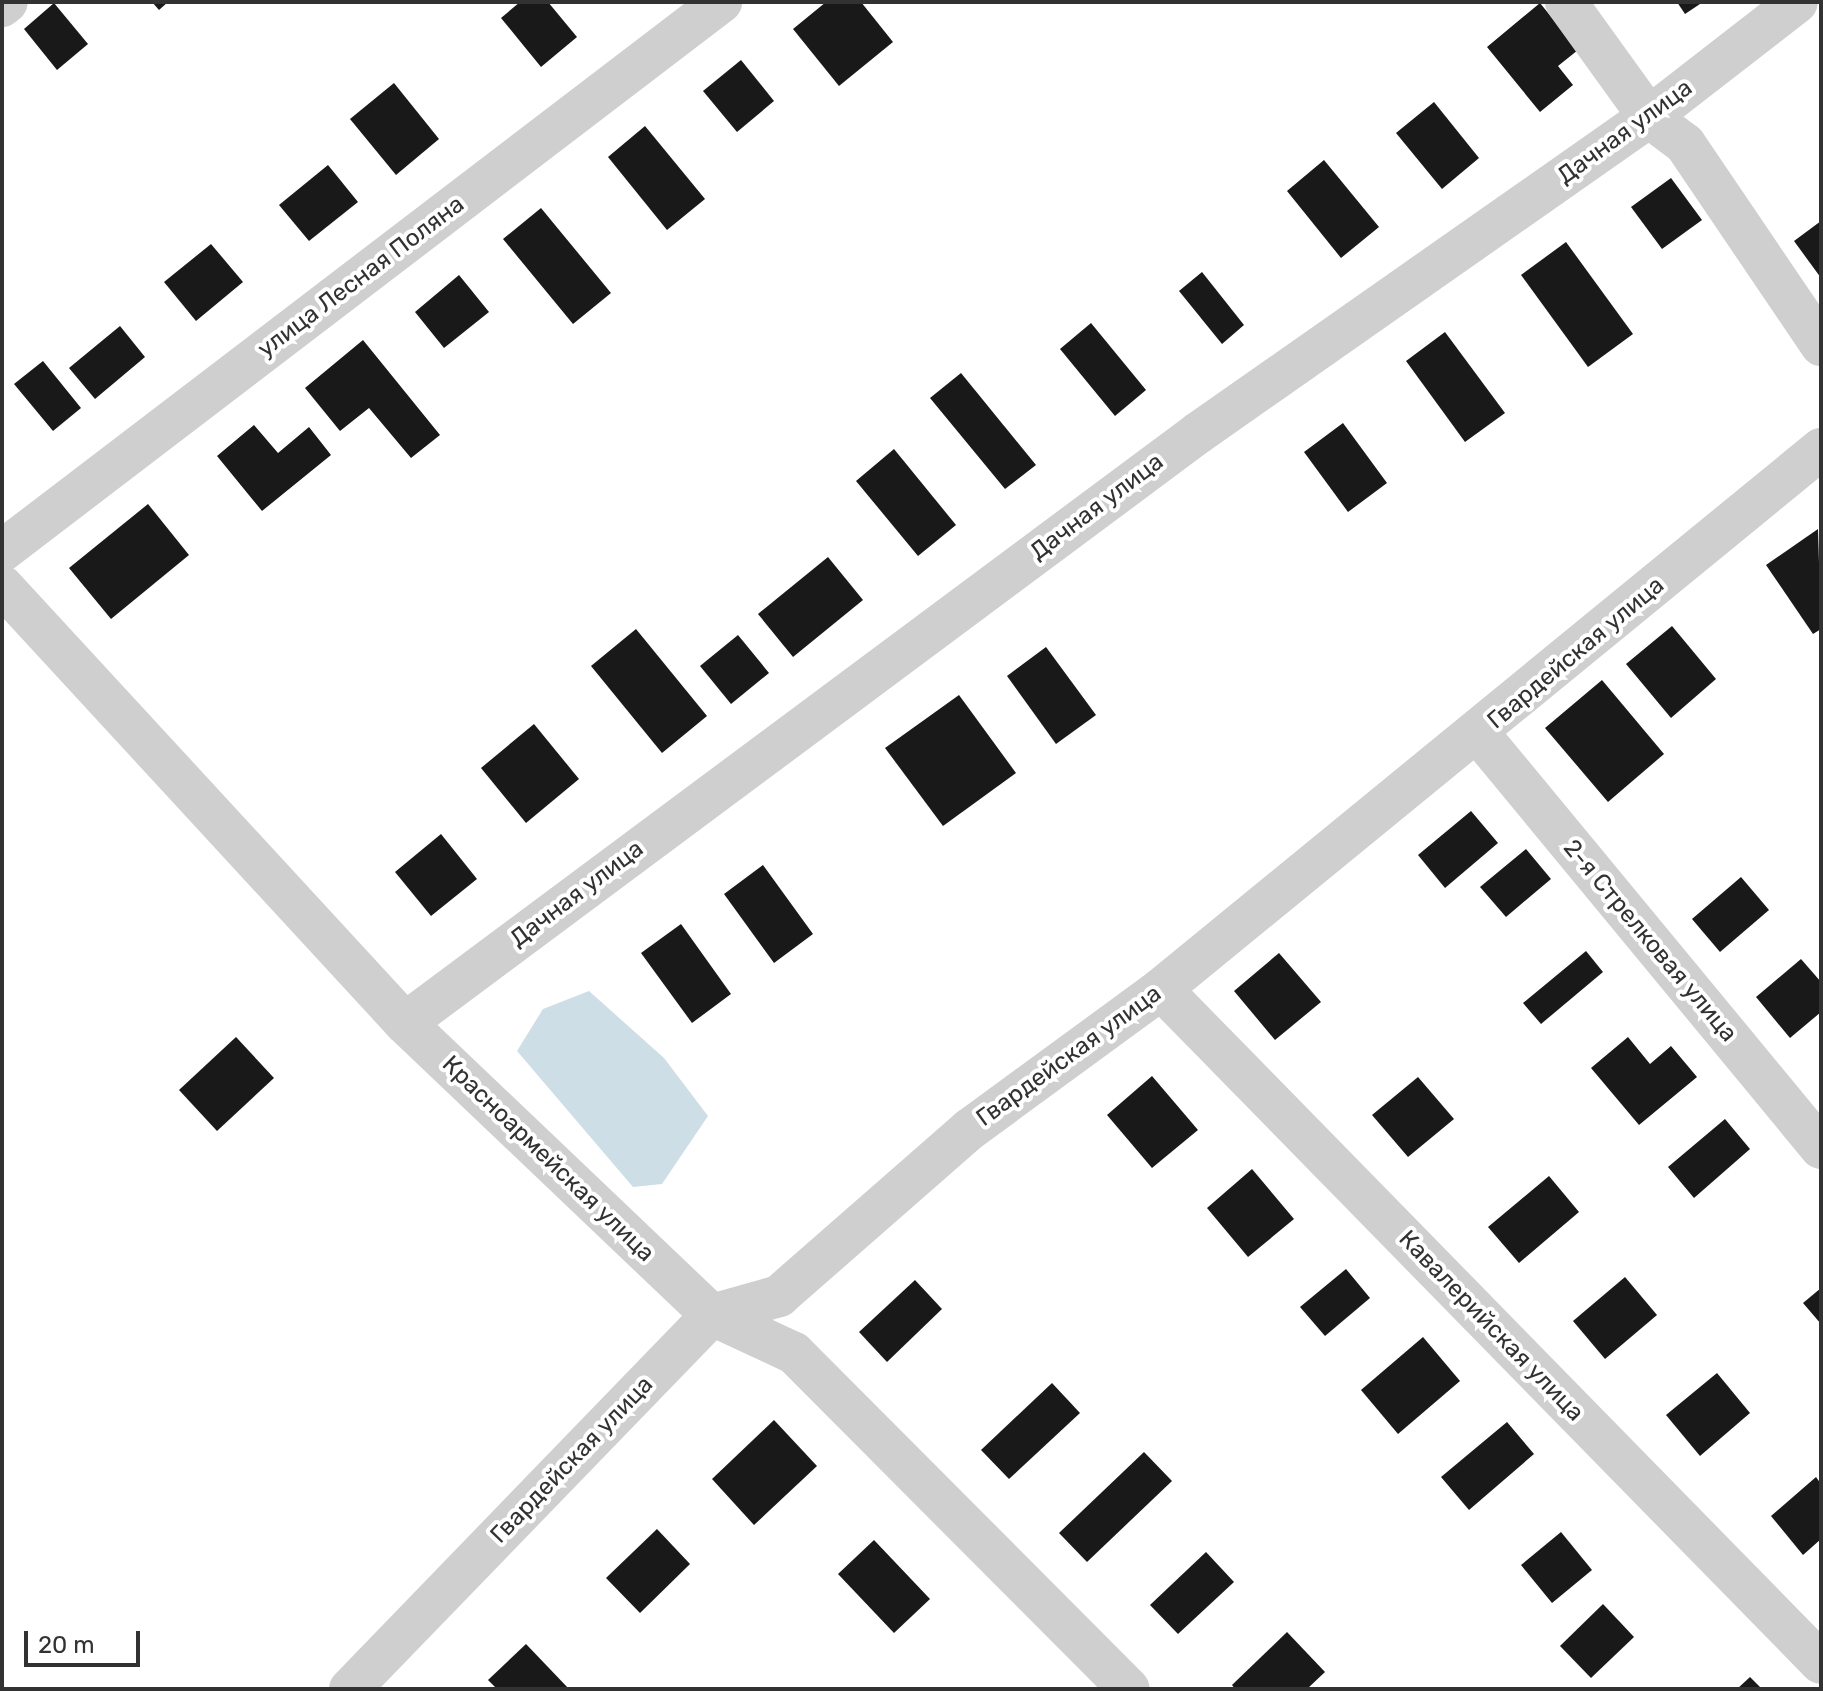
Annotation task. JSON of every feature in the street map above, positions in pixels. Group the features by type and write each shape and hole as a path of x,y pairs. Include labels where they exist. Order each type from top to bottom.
{"street":[{"name":"улица Лесная Поляна","path":"2,551 721,2"},
{"path":"1566,2 1649,117 1685,144 1821,345"},
{"name":"Дачная улица","path":"405,1023 1198,433 1649,117 1797,2"},
{"name":"Гвардейская улица","path":"350,1689 712,1315 779,1296 970,1129 1161,989 1479,734 1821,449"},
{"name":"Красноармейская улица","path":"2,586 405,1023 712,1315 794,1353 1129,1689"},
{"name":"2-я Стрелковая улица","path":"1479,734 1821,1148"},
{"name":"Кавалерийская улица","path":"1161,989 1821,1663"}],"shaded area":[{"path":"589,991 664,1058 708,1116 662,1184 633,1187 517,1051 543,1009"}],"building":[{"path":"152,2 168,2 159,10"},
{"path":"520,2 548,2 577,37 541,67 501,18"},
{"path":"826,2 861,2 893,42 839,86 793,29"},
{"path":"1677,2 1703,2 1685,14"},
{"path":"54,3 88,44 57,70 24,29"},
{"path":"1540,3 1578,50 1558,66 1573,85 1540,112 1487,47"},
{"path":"741,60 774,101 737,132 703,91"},
{"path":"394,83 439,139 396,175 350,119"},
{"path":"1434,102 1479,158 1442,189 1396,133"},
{"path":"645,126 705,199 667,230 608,157"},
{"path":"1324,160 1379,227 1341,258 1287,191"},
{"path":"328,165 358,202 309,241 279,205"},
{"path":"1671,178 1702,220 1662,249 1631,207"},
{"path":"541,208 611,293 573,324 503,239"},
{"path":"1821,221 1821,278 1794,241"},
{"path":"1566,242 1633,334 1588,367 1521,275"},
{"path":"211,244 243,282 196,321 164,282"},
{"path":"1202,272 1244,325 1222,344 1179,291"},
{"path":"459,275 489,312 444,348 415,312"},
{"path":"1091,323 1146,390 1115,416 1060,349"},
{"path":"120,326 145,357 95,399 69,368"},
{"path":"1445,332 1505,413 1465,442 1406,361"},
{"path":"363,340 440,435 411,458 369,408 340,431 305,388"},
{"path":"43,361 81,408 53,431 14,384"},
{"path":"961,373 1036,465 1005,489 930,398"},
{"path":"1343,423 1387,483 1348,512 1304,452"},
{"path":"254,425 278,453 309,427 331,455 262,511 217,456"},
{"path":"894,449 956,525 918,556 856,481"},
{"path":"148,504 189,555 111,619 69,568"},
{"path":"1818,529 1821,629 1813,634 1766,565"},
{"path":"828,557 863,600 793,657 758,614"},
{"path":"1672,626 1716,679 1671,718 1626,664"},
{"path":"636,629 707,716 662,753 591,666"},
{"path":"738,635 769,673 731,704 700,666"},
{"path":"1046,647 1096,715 1056,744 1007,676"},
{"path":"1602,680 1664,754 1608,802 1545,728"},
{"path":"959,695 1016,773 943,826 885,748"},
{"path":"534,724 579,779 526,823 481,768"},
{"path":"1471,811 1498,843 1445,888 1418,855"},
{"path":"441,834 477,879 431,916 395,872"},
{"path":"1526,849 1551,879 1506,917 1480,887"},
{"path":"763,865 813,934 774,963 724,894"},
{"path":"1741,877 1769,910 1720,952 1692,919"},
{"path":"681,924 731,994 692,1023 641,953"},
{"path":"1586,951 1603,972 1541,1024 1523,1003"},
{"path":"1279,953 1321,1002 1275,1040 1234,991"},
{"path":"1801,959 1821,982 1821,1012 1790,1038 1756,997"},
{"path":"236,1037 274,1078 217,1131 179,1090"},
{"path":"1628,1037 1650,1064 1671,1046 1697,1077 1639,1125 1591,1068"},
{"path":"1152,1076 1198,1130 1152,1168 1107,1115"},
{"path":"1418,1077 1454,1119 1408,1157 1372,1115"},
{"path":"1725,1119 1750,1149 1694,1198 1668,1167"},
{"path":"1252,1169 1294,1219 1248,1257 1207,1208"},
{"path":"1549,1176 1579,1212 1519,1263 1488,1227"},
{"path":"1346,1269 1370,1298 1325,1336 1300,1307"},
{"path":"1625,1277 1657,1315 1605,1359 1573,1321"},
{"path":"915,1280 942,1309 887,1362 859,1332"},
{"path":"1821,1288 1821,1324 1803,1303"},
{"path":"1423,1337 1460,1381 1398,1434 1361,1390"},
{"path":"1717,1373 1750,1413 1700,1456 1666,1415"},
{"path":"1052,1383 1080,1413 1009,1479 981,1450"},
{"path":"774,1420 817,1466 754,1525 712,1479"},
{"path":"1507,1422 1534,1454 1469,1510 1441,1477"},
{"path":"1144,1452 1172,1481 1087,1562 1059,1533"},
{"path":"1816,1477 1821,1484 1821,1539 1803,1555 1771,1516"},
{"path":"657,1529 690,1564 640,1613 606,1578"},
{"path":"1561,1532 1592,1570 1552,1603 1521,1565"},
{"path":"874,1540 930,1599 894,1633 838,1574"},
{"path":"1206,1552 1234,1582 1178,1634 1150,1605"},
{"path":"1603,1604 1634,1637 1591,1678 1560,1646"},
{"path":"1287,1632 1325,1672 1307,1689 1235,1689 1232,1685"},
{"path":"526,1644 569,1689 497,1689 488,1680"},
{"path":"1750,1677 1762,1689 1737,1689"}]}
